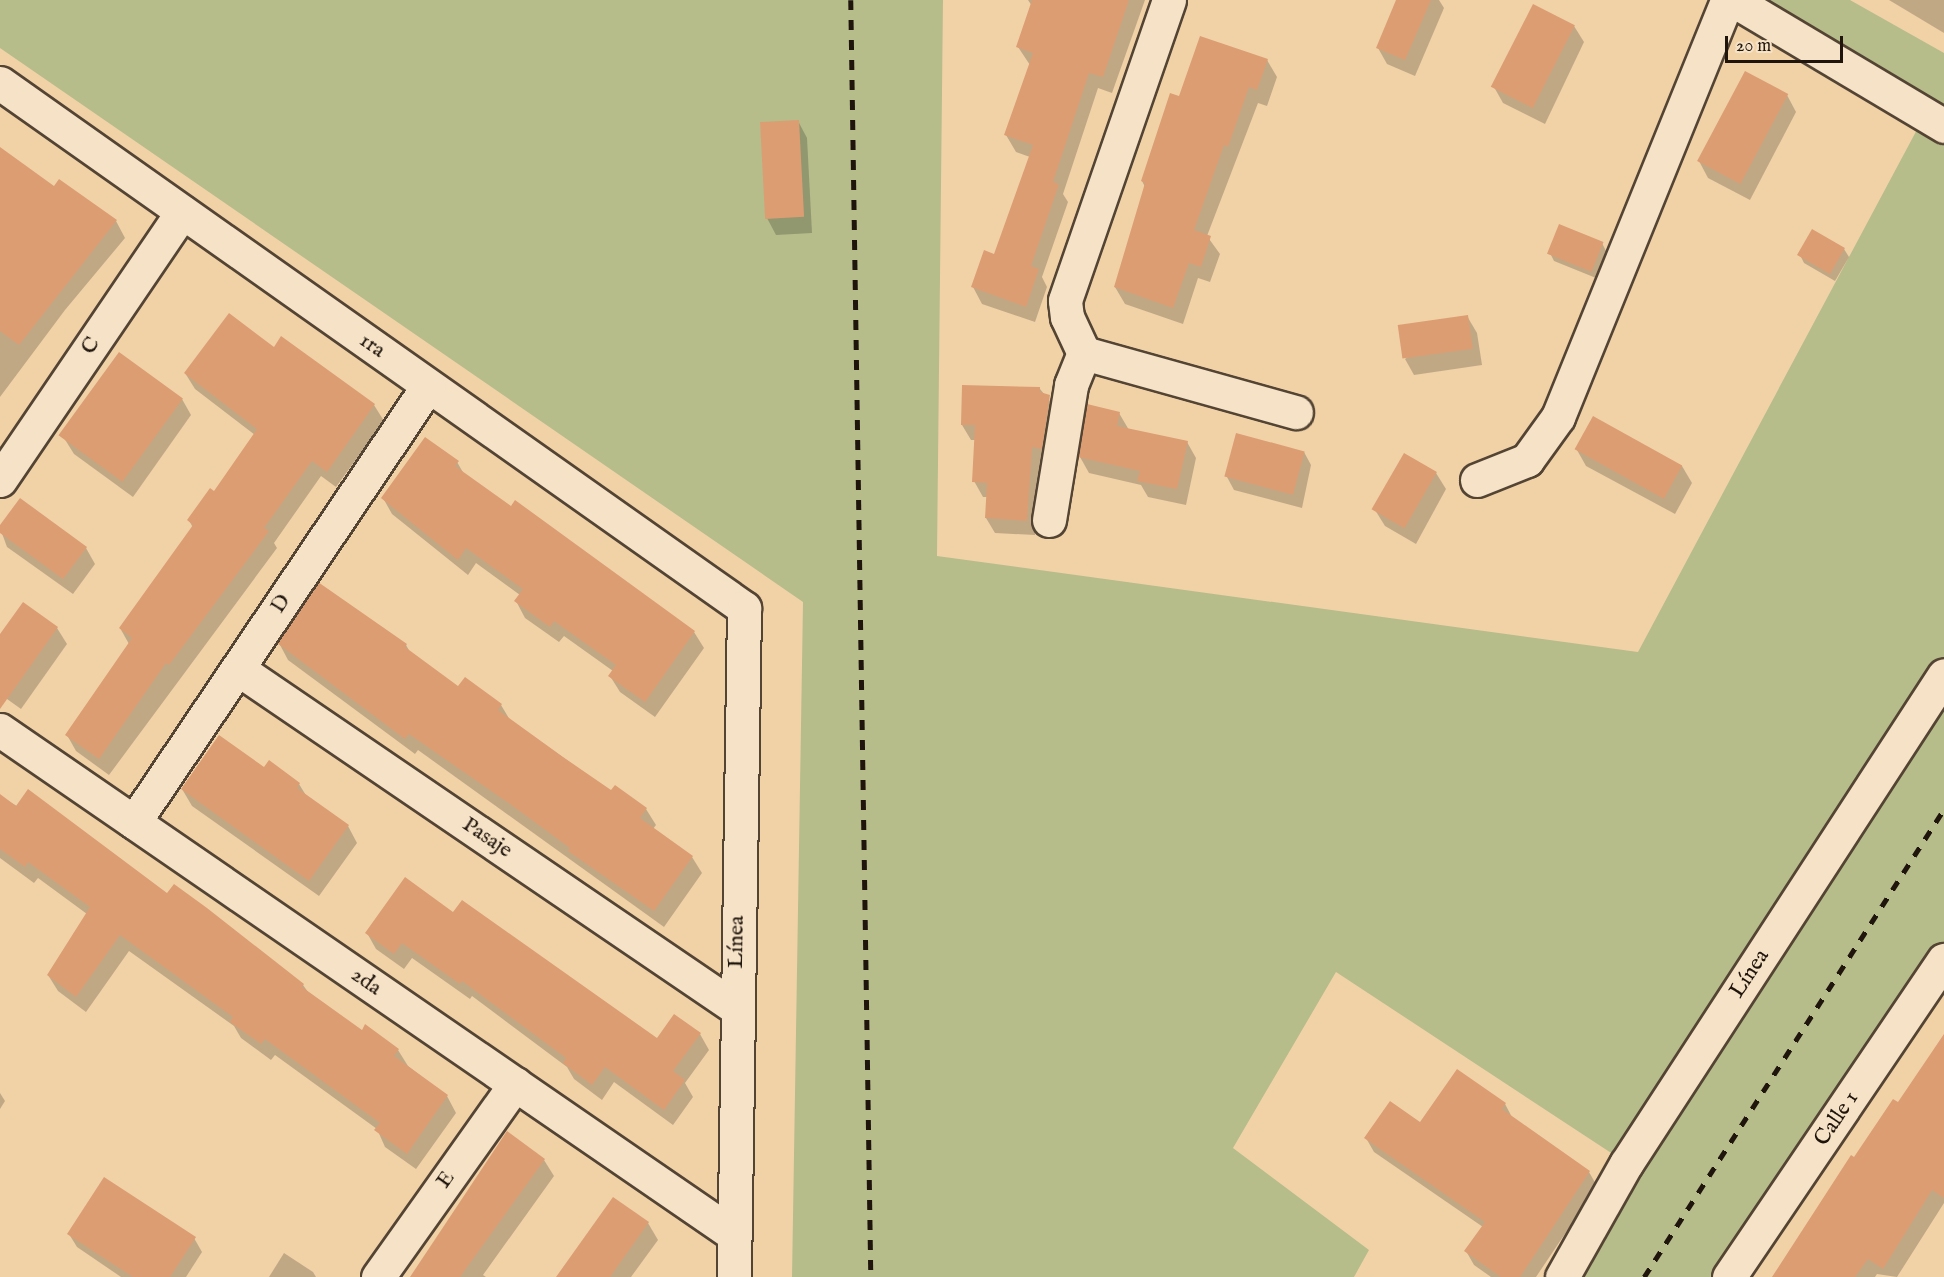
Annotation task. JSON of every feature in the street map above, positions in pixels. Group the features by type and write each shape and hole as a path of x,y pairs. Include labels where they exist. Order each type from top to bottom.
{"street":[{"path":"1049,520 1071,385 1084,353 1067,317 1065,302 1169,0"},
{"path":"1477,480 1527,460 1558,417 1727,0"},
{"path":"1733,0 1944,126"},
{"name":"1ra","path":"0,83 744,608"},
{"name":"C","path":"0,480 182,212"},
{"path":"1084,353 1296,412"},
{"name":"D","path":"134,822 429,386"},
{"name":"Línea","path":"734,1277 736,1008 744,608"},
{"name":"Pasaje","path":"238,669 736,1008"},
{"name":"Línea","path":"1562,1277 1626,1164 1944,675"},
{"name":"2da","path":"0,730 733,1234"},
{"name":"Calle 1","path":"1729,1277 1944,960"},
{"name":"E","path":"378,1277 515,1084"}],"green space":[{"path":"0,0 943,0 937,556 1638,652 1920,124 1716,0 1850,0 1944,53 1944,958 1728,1277 1564,1277 1631,1166 1336,972 1233,1148 1369,1250 1354,1277 792,1277 803,602 0,48"}],"building":[{"path":"1032,0 1129,0 1103,77 1089,73 1053,182 1059,184 1031,266 1039,269 1026,307 971,287 984,250 994,254 1033,145 1004,135 1033,53 1016,47"},
{"path":"1396,0 1431,0 1405,60 1376,48"},
{"path":"1533,4 1575,25 1533,108 1491,87"},
{"path":"1200,36 1268,59 1257,90 1249,87 1228,147 1224,145 1194,230 1211,236 1201,267 1189,263 1173,308 1114,287 1145,183 1141,181 1170,93 1179,96"},
{"path":"1745,71 1788,94 1740,184 1697,161"},
{"path":"799,120 804,217 765,219 760,122"},
{"path":"0,147 54,186 59,179 117,220 19,345 0,331"},
{"path":"1559,224 1604,242 1592,272 1547,254"},
{"path":"1812,229 1845,248 1830,274 1797,255"},
{"path":"229,313 274,347 281,336 375,404 327,472 312,461 264,528 269,531 169,665 166,663 99,759 65,735 132,638 119,628 193,525 187,520 210,488 214,491 257,429 184,373"},
{"path":"1468,315 1473,349 1402,359 1398,325"},
{"path":"119,352 183,398 122,482 58,435"},
{"path":"962,385 1040,387 1040,392 1050,395 1042,449 1032,447 1027,521 985,518 987,483 972,482 975,425 961,425"},
{"path":"1087,404 1120,412 1117,426 1188,441 1177,489 1137,481 1140,471 1078,457"},
{"path":"1593,416 1682,465 1664,499 1575,449"},
{"path":"1236,433 1305,451 1293,495 1224,476"},
{"path":"425,437 459,461 455,466 511,506 515,500 695,631 645,702 608,676 616,665 554,621 550,627 514,601 523,589 466,548 458,560 381,498"},
{"path":"1404,453 1437,472 1404,528 1372,509"},
{"path":"20,498 87,547 63,579 0,533 0,525"},
{"path":"318,582 407,644 405,647 458,686 465,677 502,704 498,710 563,757 611,790 615,785 647,808 640,818 693,856 654,911 568,851 570,848 510,804 409,734 405,739 277,643"},
{"path":"23,602 58,627 0,709 0,634"},
{"path":"219,735 264,767 269,760 300,783 297,788 349,825 309,881 181,789"},
{"path":"28,789 167,893 174,884 207,908 304,984 302,987 362,1030 365,1024 399,1049 394,1056 448,1095 407,1154 374,1130 380,1123 265,1039 261,1044 230,1022 233,1017 120,935 76,997 47,975 90,907 28,862 25,867 0,849 0,794 16,806"},
{"path":"405,877 453,912 462,900 657,1038 674,1014 701,1033 673,1071 685,1080 664,1110 605,1067 592,1085 563,1063 566,1058 462,981 460,984 402,943 394,954 365,933"},
{"path":"1944,1034 1944,1198 1932,1190 1883,1269 1868,1259 1855,1277 1772,1277 1851,1155 1854,1157 1893,1099 1898,1102"},
{"path":"1457,1069 1506,1103 1502,1109 1590,1171 1520,1277 1501,1277 1464,1251 1485,1222 1364,1138 1390,1101 1420,1122"},
{"path":"507,1131 545,1159 460,1277 410,1277"},
{"path":"104,1177 196,1237 170,1277 133,1277 67,1234"},
{"path":"613,1197 649,1222 610,1277 556,1277"}],"railway":[{"path":"851,0 871,1277"},
{"path":"1644,1277 1944,809"}]}
